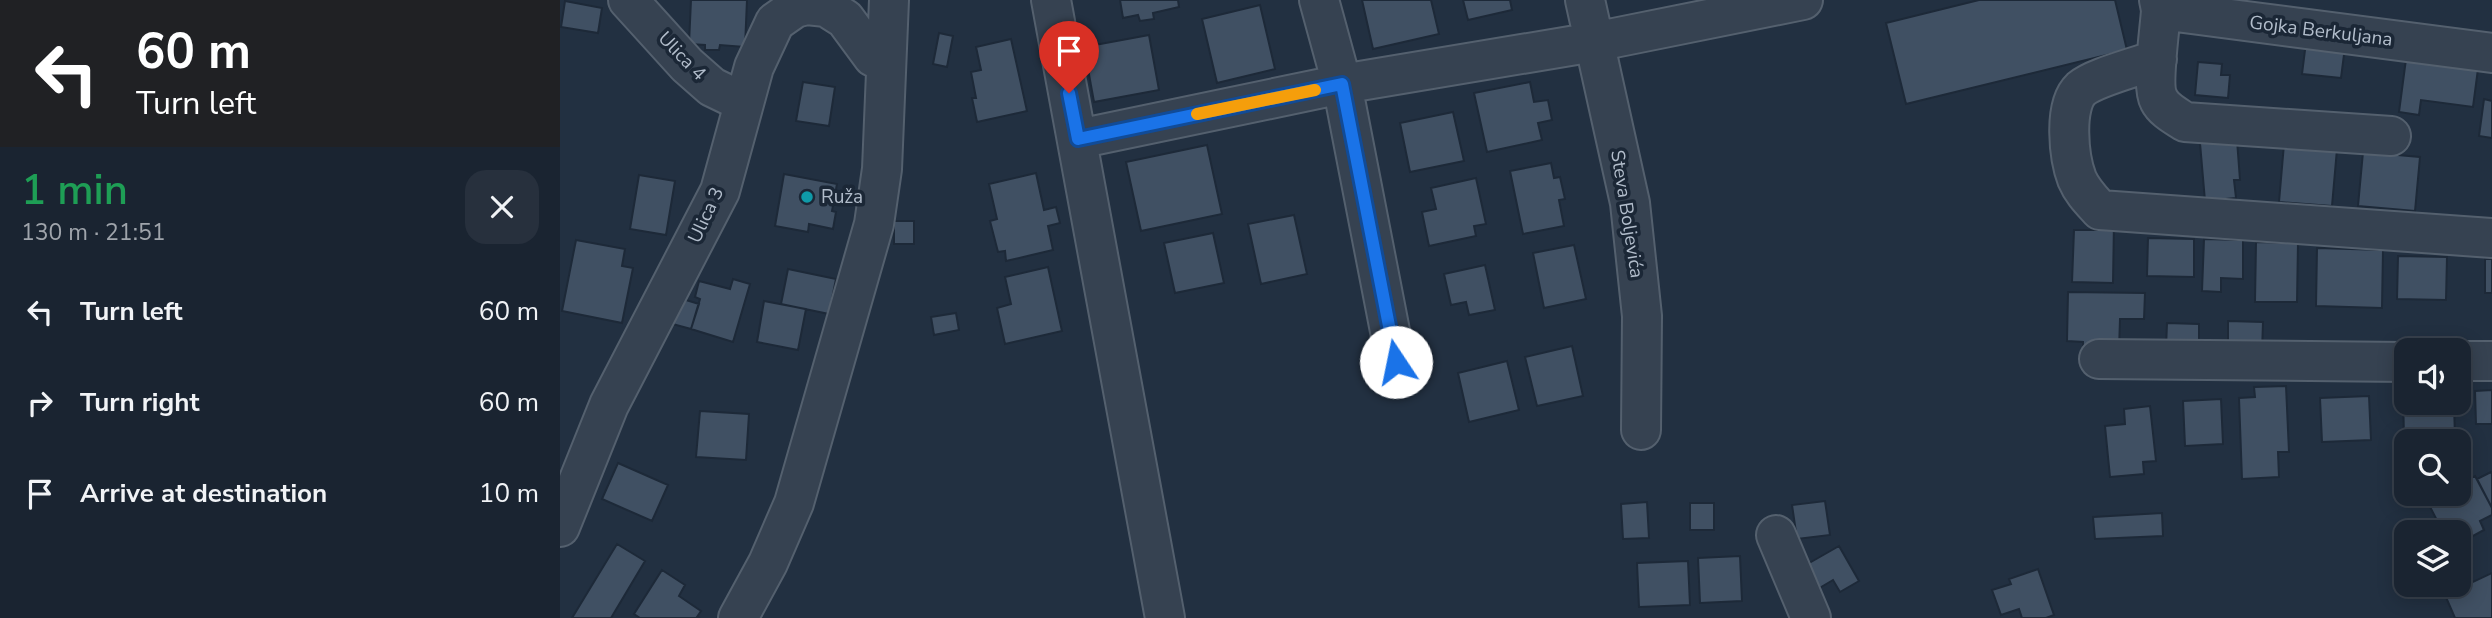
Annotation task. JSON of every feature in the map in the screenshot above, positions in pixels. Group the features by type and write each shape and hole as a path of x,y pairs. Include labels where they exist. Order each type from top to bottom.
{"street":[{"name":"Ulica 4","path":"628,0 687,65 712,87 743,102"},
{"path":"738,618 768,564 794,503 874,224 882,169 889,0"},
{"path":"1051,0 1165,618"},
{"path":"1319,0 1342,84 1396,362"},
{"name":"Steva Boljevića","path":"1585,0 1630,203 1642,316 1642,430"},
{"path":"1078,139 1342,84 1594,42 1803,0"},
{"name":"Ulica 3","path":"560,527 609,405 720,191 754,67 775,22 795,8 817,5 837,12 851,25 873,57 886,62"},
{"path":"2160,5 2158,99 2169,112 2185,122 2391,136"},
{"name":"Gojka Berkuljana","path":"2160,5 2492,53"},
{"path":"2157,59 2090,83 2073,99 2069,117 2076,177 2085,194 2100,210 2492,238"},
{"path":"2099,359 2394,362"},
{"path":"2471,361 2492,361"},
{"path":"1776,535 1811,618"}],"building":[{"path":"691,0 747,0 745,47 720,45 719,50 705,50 705,45 689,44"},
{"path":"1120,0 1178,0 1179,7 1153,13 1154,19 1140,21 1138,15 1123,18"},
{"path":"1362,0 1431,0 1439,34 1373,49"},
{"path":"1463,0 1510,0 1512,10 1468,20"},
{"path":"1979,0 2115,0 2127,50 1906,104 1886,23"},
{"path":"565,1 602,8 598,33 561,27"},
{"path":"1260,5 1275,69 1217,83 1202,19"},
{"path":"939,33 953,36 947,67 933,64"},
{"path":"1149,35 1159,90 1094,102 1084,47"},
{"path":"1011,39 1027,111 977,122 972,98 976,98 971,72 981,70 976,47"},
{"path":"2306,42 2345,47 2341,78 2302,74"},
{"path":"2406,59 2478,69 2473,107 2421,100 2419,115 2399,112"},
{"path":"2198,62 2222,64 2221,75 2230,75 2228,98 2195,95"},
{"path":"803,82 835,87 829,126 796,121"},
{"path":"1530,82 1534,102 1548,100 1552,120 1538,123 1542,140 1487,152 1474,93"},
{"path":"2484,99 2492,101 2492,138 2479,136"},
{"path":"1453,112 1464,161 1410,172 1400,123"},
{"path":"2237,140 2240,180 2234,180 2236,198 2205,201 2200,143"},
{"path":"2284,144 2337,149 2332,206 2279,202"},
{"path":"1207,145 1222,214 1141,231 1126,162"},
{"path":"2363,152 2420,157 2415,211 2358,206"},
{"path":"1551,163 1554,178 1560,177 1565,199 1559,200 1564,226 1523,234 1510,171"},
{"path":"1036,173 1044,210 1056,207 1060,223 1048,226 1053,250 1006,261 1005,251 998,252 990,221 997,219 989,184"},
{"name":"Ruža","path":"784,174 837,184 832,211 836,212 833,229 809,224 808,232 775,226"},
{"path":"639,175 675,181 666,235 630,229"},
{"path":"1476,178 1486,224 1474,226 1476,236 1429,246 1422,212 1436,209 1431,188"},
{"path":"1294,215 1307,274 1261,284 1248,224"},
{"path":"894,221 914,221 914,244 894,244"},
{"path":"2099,222 2114,222 2113,283 2072,282 2074,230 2100,230"},
{"path":"1213,233 1224,283 1175,293 1164,243"},
{"path":"2148,238 2194,239 2194,277 2147,276"},
{"path":"2204,239 2243,240 2243,279 2221,278 2221,292 2202,291"},
{"path":"576,240 625,249 622,266 633,268 622,323 562,311"},
{"path":"2256,242 2298,243 2297,302 2255,302"},
{"path":"1574,245 1586,299 1544,308 1533,253"},
{"path":"2317,248 2383,250 2382,308 2316,306"},
{"path":"2398,256 2447,257 2446,300 2397,299"},
{"path":"2485,259 2492,259 2492,293 2485,293"},
{"path":"1485,265 1495,310 1469,315 1466,302 1451,305 1444,274"},
{"path":"1048,267 1062,331 1005,344 997,308 1011,304 1005,277"},
{"path":"788,269 836,279 829,314 781,304"},
{"path":"733,279 750,284 733,342 691,329 700,299 695,297 699,281 730,289"},
{"path":"2068,292 2145,293 2144,319 2120,319 2119,350 2083,349 2083,342 2067,341"},
{"path":"673,296 699,304 691,329 665,322"},
{"path":"764,301 806,309 798,350 757,342"},
{"path":"956,313 959,330 934,335 931,317"},
{"path":"2228,321 2263,322 2262,352 2228,351"},
{"path":"2167,323 2199,324 2199,348 2166,348"},
{"path":"1572,346 1583,396 1537,406 1525,357"},
{"path":"1507,361 1519,410 1469,422 1458,373"},
{"path":"2286,386 2289,452 2278,452 2279,477 2242,479 2239,398 2255,397 2254,387"},
{"path":"2492,390 2492,424 2476,424 2475,391"},
{"path":"2369,396 2371,440 2322,442 2320,398"},
{"path":"2221,399 2223,444 2185,446 2183,401"},
{"path":"2150,406 2156,461 2143,462 2144,474 2110,477 2105,426 2125,424 2124,409"},
{"path":"700,411 749,414 746,460 696,457"},
{"path":"2403,415 2454,415 2455,429 2404,429"},
{"path":"618,463 668,485 652,521 602,499"},
{"path":"2492,473 2492,508 2477,479"},
{"path":"2475,476 2492,508 2492,515 2480,521 2484,530 2471,537 2471,520 2437,520 2430,506 2471,506 2471,478"},
{"path":"1825,501 1830,535 1797,539 1792,505"},
{"path":"1647,502 1649,538 1623,539 1621,504"},
{"path":"1690,503 1714,503 1714,530 1690,530"},
{"path":"2162,513 2163,536 2095,539 2093,517"},
{"path":"617,544 645,561 611,618 572,618"},
{"path":"1839,546 1859,581 1840,592 1833,580 1811,593 1797,570"},
{"path":"1740,556 1742,601 1700,603 1698,558"},
{"path":"1688,561 1690,605 1639,607 1637,563"},
{"path":"2038,569 2054,615 2046,618 2022,618 2019,609 2001,615 1992,590 2011,584 2009,579"},
{"path":"662,570 685,585 679,596 701,611 697,617 700,618 640,618 634,614"},
{"path":"2492,573 2492,618 2455,618 2446,597 2471,597 2471,583"}],"slow traffic":[{"path":"1197,114 1315,90"}],"place":[{"name":"Ruža","path":"807,197"}],"route":[{"path":"1069,93 1078,139 1342,84 1396,362"}]}
